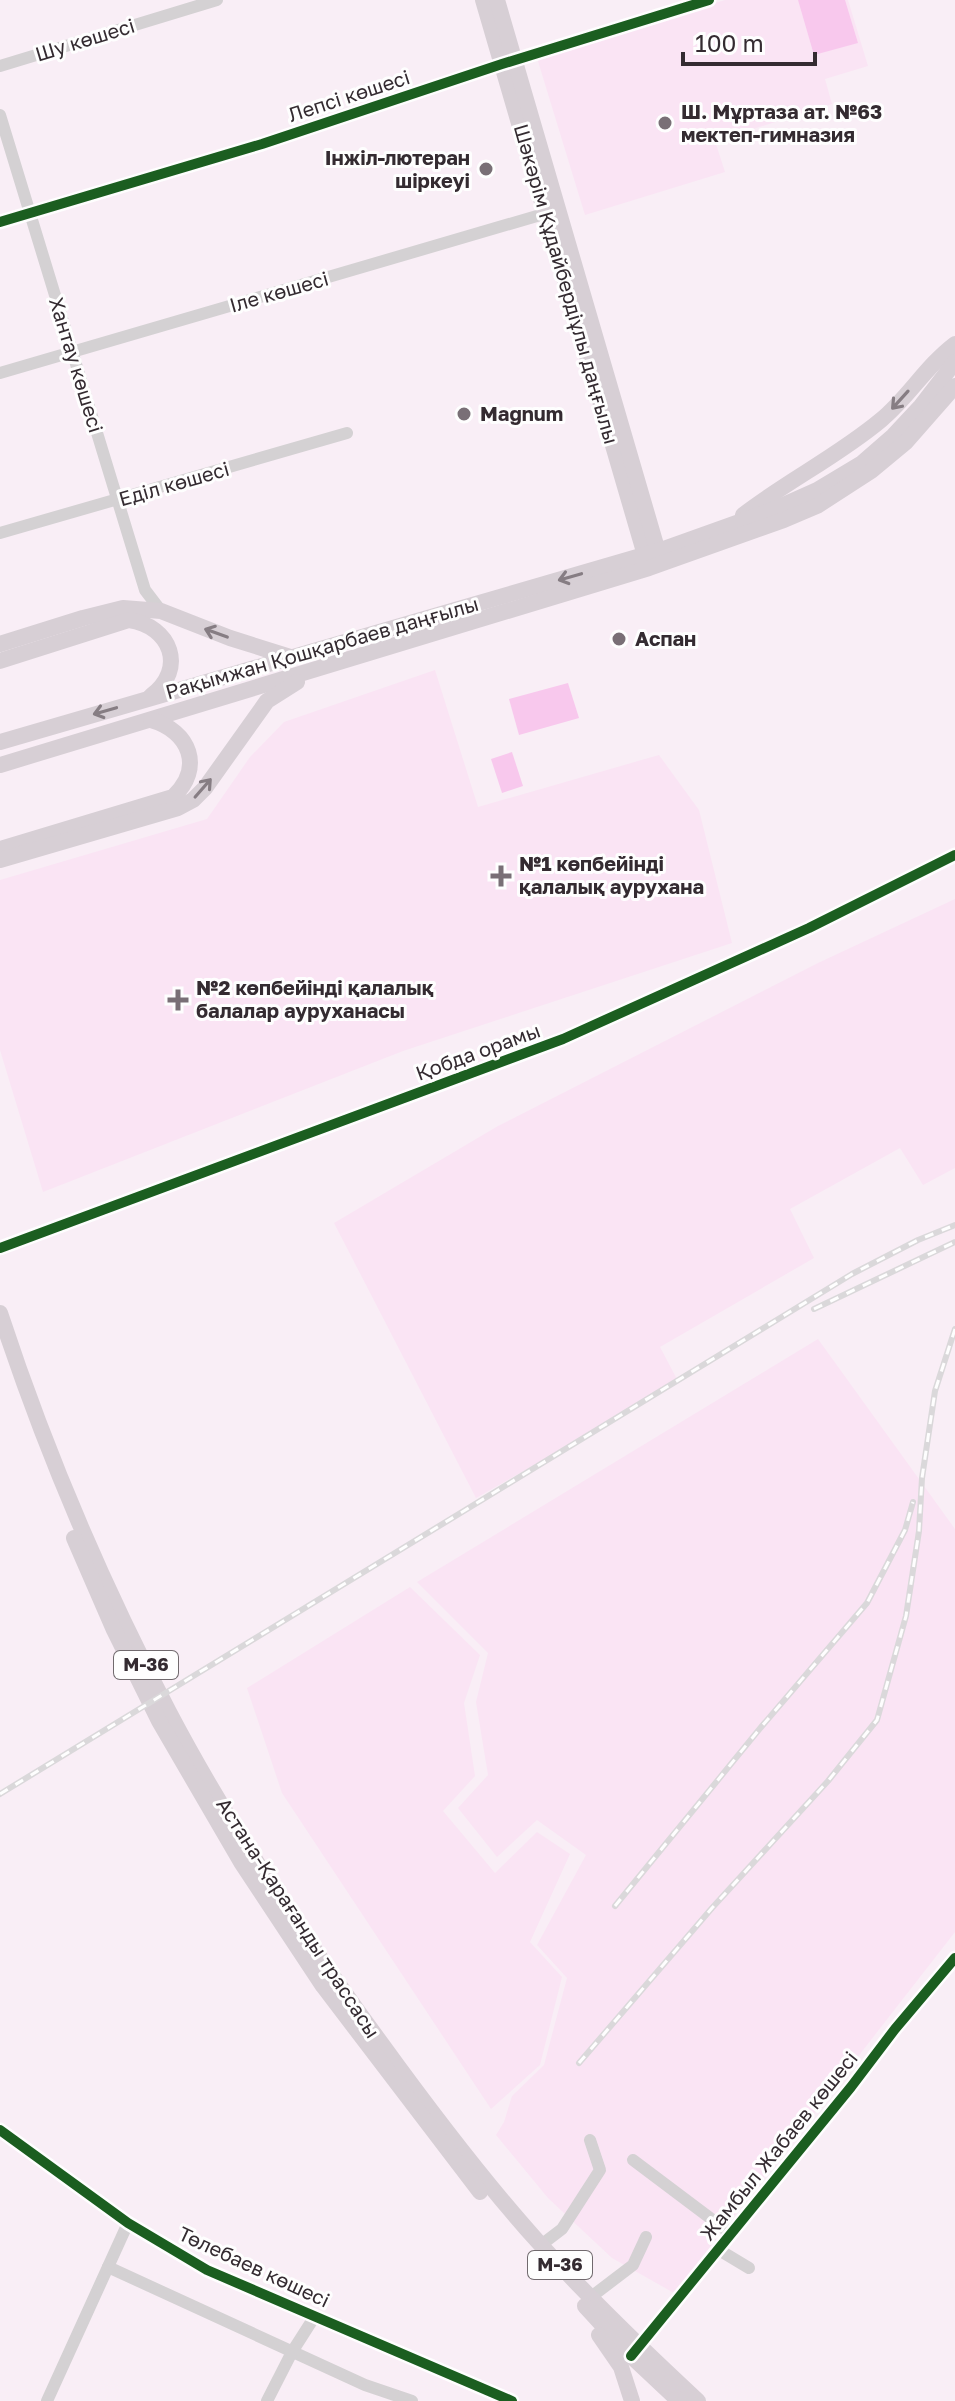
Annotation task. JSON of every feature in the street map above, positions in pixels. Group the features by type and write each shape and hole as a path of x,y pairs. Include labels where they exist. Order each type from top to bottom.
{"main road":[{"name":"Шәкәрім Құдайбердіұлы даңғылы","path":"483,0 508,62 653,560"},
{"name":"Шәкәрім Құдайбердіұлы даңғылы","path":"497,0 508,62"},
{"path":"729,526 767,497 843,450 885,417 955,344"},
{"name":"Рақымжан Қошқарбаев даңғылы","path":"0,742 290,657 653,560 817,490 862,463 921,406 955,362"},
{"name":"Рақымжан Қошқарбаев даңғылы","path":"0,765 315,670 784,520 817,506 871,471 906,442 955,386"},
{"path":"0,644 123,608 161,611 290,657"},
{"path":"0,661 129,620 142,622 163,637 171,662 163,686 141,700"},
{"path":"0,860 178,808 193,800 205,788 267,701 315,670"},
{"path":"0,849 173,797 183,788 188,775 190,765 186,742 173,729 151,720"},
{"name":"Астана-Қарағанды трассасы","path":"0,1313 86,1538 169,1713 235,1826 391,2058 484,2180 586,2300"},
{"name":"Астана-Қарағанды трассасы","path":"0,1346 58,1499 114,1630 159,1721 241,1862 323,1986 446,2149 532,2250 682,2396"},
{"path":"586,2300 586,2319 609,2346 621,2367 632,2401"}],"street":[{"name":"Шу көшесі","path":"0,66 217,0"},
{"name":"Лепсі көшесі","path":"0,222 262,144 508,62 709,0"},
{"name":"Хантау көшесі","path":"0,115 145,590 161,611"},
{"name":"Іле көшесі","path":"0,373 552,212"},
{"name":"Еділ көшесі","path":"0,533 347,433"},
{"name":"Қобда орамы","path":"0,1248 563,1039 809,928 955,855"},
{"name":"Жамбыл Жабаев көшесі","path":"636,2351 955,1958"},
{"name":"Төлебаев көшесі","path":"0,2130 128,2223 207,2270 512,2401"},
{"path":"541,2245 562,2229 600,2170 590,2140"},
{"path":"633,2160 730,2233"},
{"path":"47,2401 128,2223"},
{"path":"586,2300 633,2265 646,2237"},
{"path":"719,2250 749,2268"},
{"path":"108,2267 365,2385 412,2401"},
{"path":"267,2401 315,2316"}],"shaded area":[{"name":"Ш. Мұртаза ат. №63 мектеп-гимназия","path":"725,0 848,0 868,66 825,79 832,104 715,141 725,172 585,215 537,58"},
{"path":"798,0 845,0 858,43 814,55"},
{"path":"435,670 478,807 659,755 699,810 732,943 403,1051 43,1192 0,1050 0,880 207,819 250,757 284,722"},
{"path":"568,683 579,718 519,735 509,699"},
{"path":"512,752 523,786 502,793 491,759"},
{"path":"955,899 955,1168 923,1185 900,1148 790,1209 814,1258 660,1347 679,1383 476,1498 334,1223 498,1126 818,963"},
{"path":"818,1339 955,1529 955,1932 674,2293 612,2258 548,2198 496,2135 504,2122 512,2096 544,2065 567,1978 537,1945 586,1855 537,1820 497,1857 458,1808 488,1775 476,1702 488,1653 417,1582"},
{"path":"410,1587 480,1655 464,1703 475,1776 443,1811 495,1873 537,1832 570,1854 530,1942 562,1977 540,2065 491,2109 282,1793 247,1688"}],"railway":[{"path":"0,1794 852,1274 955,1225"},
{"path":"814,1309 955,1242"},
{"path":"579,2063 712,1908 828,1781 877,1720 906,1616 935,1391 955,1329"},
{"path":"615,1906 867,1603 905,1530 913,1502"}],"cycle path":[{"path":"0,222 262,144 502,64 709,0"},
{"path":"0,1248 563,1039 809,928 955,855"},
{"path":"631,2356 955,1958"},
{"path":"0,2130 128,2223 207,2270 512,2401"}],"place":[{"name":"Ш. Мұртаза ат. №63 мектеп-гимназия","path":"665,123"},
{"name":"Інжіл-лютеран шіркеуі","path":"486,169"},
{"name":"Magnum","path":"464,414"},
{"name":"Аспан","path":"619,639"},
{"name":"№1 көпбейінді қалалық аурухана","path":"501,876"},
{"name":"№2 көпбейінді қалалық балалар ауруханасы","path":"178,1000"}]}
